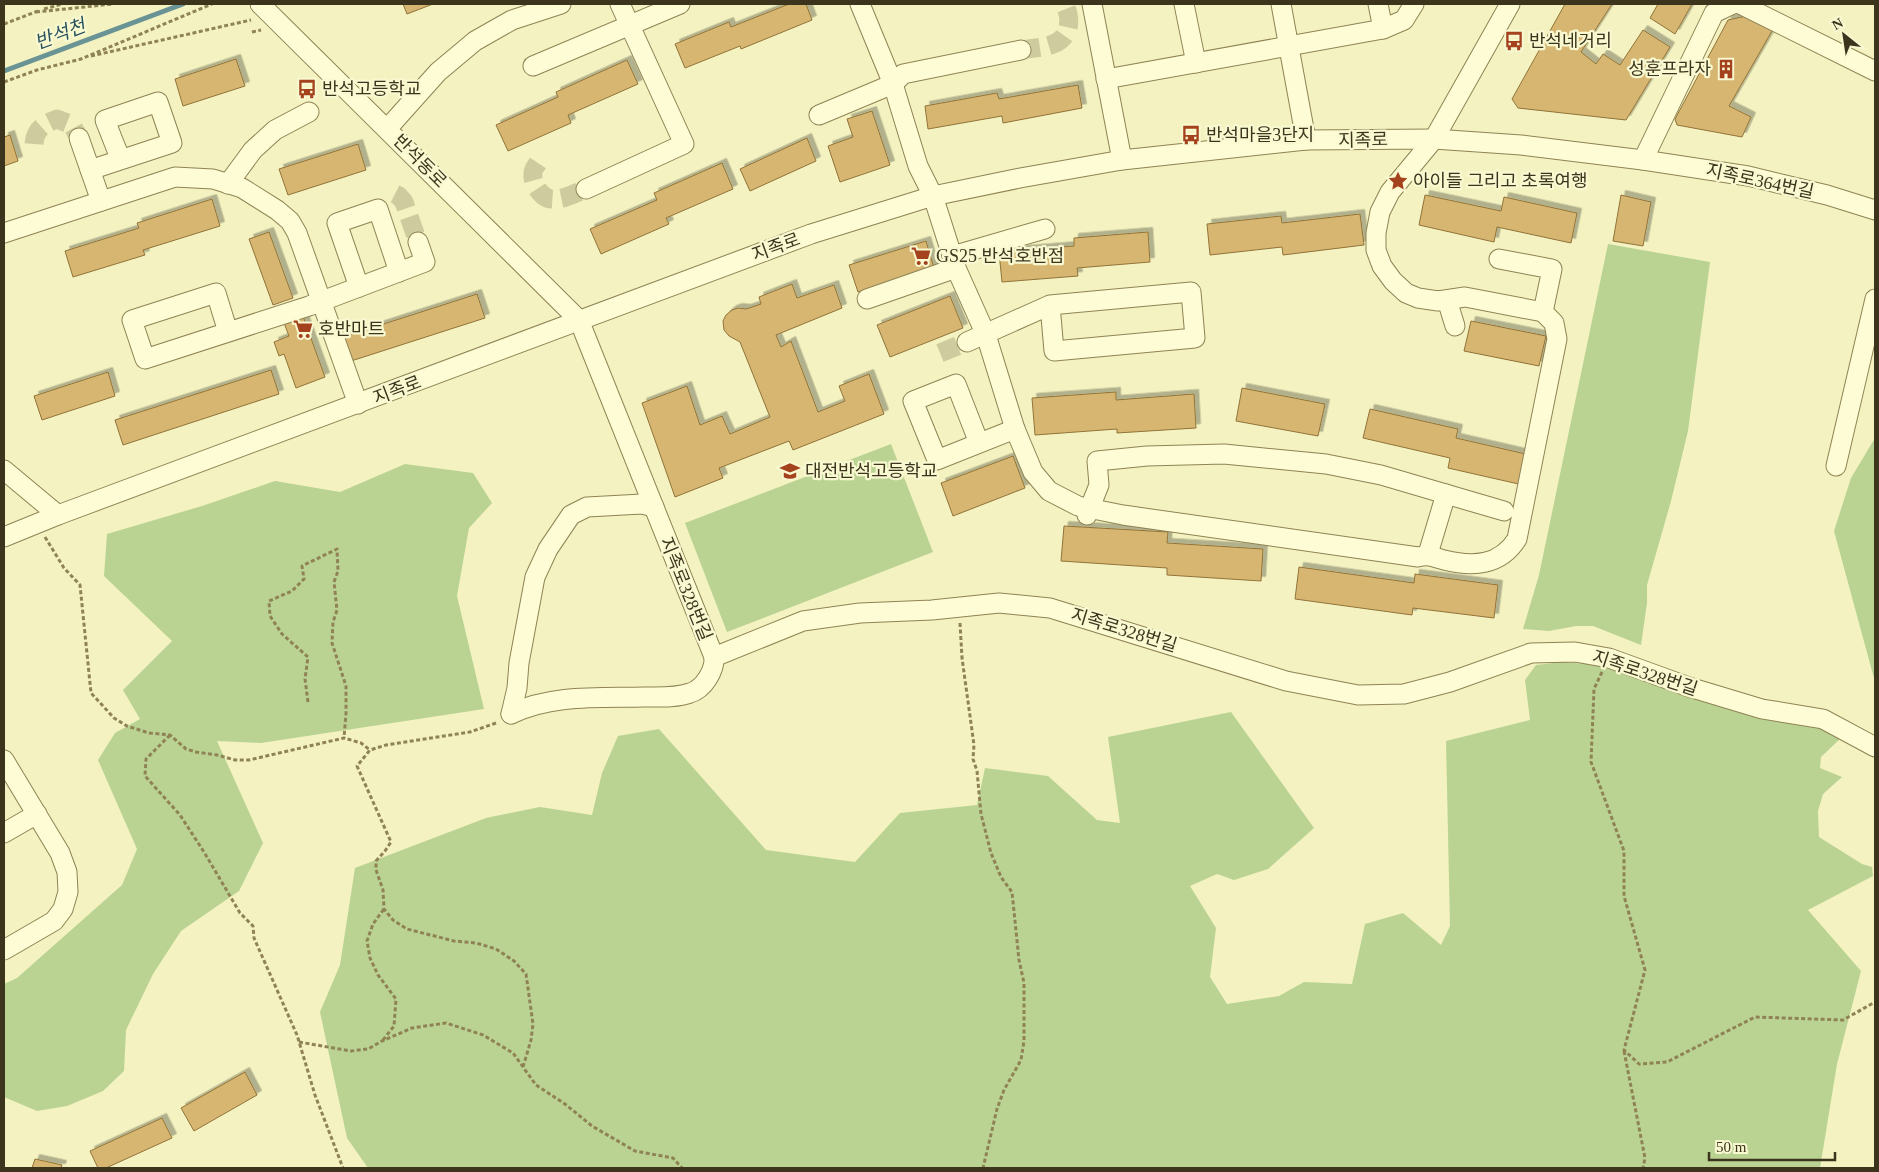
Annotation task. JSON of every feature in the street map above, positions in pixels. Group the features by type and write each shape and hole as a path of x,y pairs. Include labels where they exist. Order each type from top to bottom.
{"street":[{"path":"387,129 438,72 476,41 512,20 561,4"},
{"path":"586,189 684,144 620,4"},
{"path":"533,66 680,4"},
{"path":"860,4 892,84 918,166 933,196 954,262 986,335 1016,429 1033,472 1049,491 1088,511 1418,557 1428,554 1445,560 1484,563 1498,558 1509,550 1516,539 1557,339 1554,323 1543,312 1465,296 1438,301 1418,298 1406,293 1393,281 1382,266 1376,250 1376,233 1380,212 1390,192 1434,139 1510,4"},
{"path":"1092,4 1122,160"},
{"path":"1184,4 1196,62"},
{"path":"1281,4 1306,140"},
{"path":"1378,4 1383,29"},
{"path":"1106,79 1383,29 1404,20 1414,4"},
{"path":"1643,160 1714,13 1733,4"},
{"path":"1740,4 1875,71"},
{"name":"반석동로","path":"264,16 387,129 579,320"},
{"path":"819,115 892,84 903,74 1021,50"},
{"path":"228,184 253,150 275,130 309,112"},
{"path":"79,138 101,201"},
{"name":"지족로","path":"4,537 58,515 811,234 933,196 1122,160 1306,140 1434,139"},
{"name":"지족로364번길","path":"1434,139 1520,145 1643,160 1748,176 1827,195 1875,210"},
{"path":"90,170 120,158"},
{"path":"4,233 175,177 214,179 242,188 278,210 290,221 297,233 358,404"},
{"path":"358,287 337,223 378,209 399,272"},
{"path":"867,299 954,262 1045,229"},
{"path":"228,332 216,293 132,320 145,360 322,301 425,262 418,242"},
{"path":"1499,259 1552,269 1543,312"},
{"path":"967,342 1050,305 1191,292 1195,338 1054,351 1050,305"},
{"path":"1836,466 1875,299"},
{"path":"1447,300 1455,326"},
{"name":"지족로328번길","path":"579,320 714,657 803,621 860,613 999,603 1050,608 1286,681 1358,695 1404,694 1450,682 1531,653 1574,652 1609,658 1689,688 1762,709 1823,719 1875,747"},
{"path":"979,443 1016,429"},
{"path":"1088,511 1099,485 1097,461 1146,456 1224,454 1326,464 1381,475 1504,510"},
{"path":"4,470 58,515"},
{"path":"1428,554 1446,494"},
{"path":"511,714 518,688 519,663 535,577 548,548 571,515 587,507 642,504 654,507"},
{"path":"511,714 519,710 562,699 664,697 692,693 707,679 714,664 714,657"},
{"path":"4,760 60,853 67,872 68,892 63,909 54,921 4,950"},
{"path":"4,833 37,814"}],"path":[{"path":"4,24 62,4"},
{"path":"36,12 113,4"},
{"path":"81,59 212,4"},
{"path":"4,82 37,70 264,16"},
{"path":"252,32 264,16"},
{"path":"37,524 64,568 80,584 90,693 114,718 127,726 148,733 170,735 186,749 234,760 250,760 344,738 361,743 370,750"},
{"path":"308,702 305,679 308,656 282,634 270,616 269,601 292,591 304,579 302,566 337,549 338,571 334,582 337,610 332,643 346,686 344,738"},
{"path":"957,607 972,726 973,759 978,771 981,814 991,853 1001,877 1012,892 1016,937 1024,982 1024,1041 1021,1060 1004,1090 997,1109 983,1168"},
{"path":"1609,658 1594,689 1591,762 1624,851 1624,896 1645,970 1624,1050 1645,1158 1643,1168"},
{"path":"511,714 505,719 470,732 386,744 370,750 357,766 391,842 376,861 376,870 383,890 384,910 392,920 407,929 496,949 514,960 526,974 533,1024 523,1067"},
{"path":"170,735 146,759 145,776 180,815 240,913 253,926 254,938 299,1042 315,1095 342,1168"},
{"path":"382,1040 394,1026 396,999 378,976 370,958 367,941 373,924 384,910"},
{"path":"1624,1050 1639,1064 1667,1062 1755,1018 1843,1020 1875,1002"},
{"path":"299,1042 352,1051 368,1049 382,1040 412,1028 446,1024 483,1035 513,1053 536,1085 565,1104 592,1126 635,1151 672,1158 682,1168"}],"green space":[{"path":"1608,244 1710,262 1688,431 1671,501 1647,585 1647,603 1641,645 1593,626 1576,626 1549,631 1523,629 1539,575"},
{"path":"1875,438 1875,682 1834,531 1851,478"},
{"path":"891,444 933,552 727,632 685,523"},
{"path":"405,464 473,473 492,503 469,528 457,596 484,709 261,743 217,741 263,843 239,891 181,931 153,974 126,1030 124,1071 103,1091 67,1106 37,1111 4,1097 4,984 17,978 122,885 137,849 98,760 115,733 140,719 123,690 172,641 104,576 107,534 202,506 275,481 340,492"},
{"path":"1562,662 1599,665 1728,709 1825,729 1842,737 1821,757 1820,768 1842,777 1823,794 1818,811 1819,837 1862,864 1872,867 1873,876 1808,910 1861,971 1837,1064 1820,1168 368,1168 347,1138 320,1012 340,965 355,868 486,818 540,807 592,815 602,773 618,736 659,729 766,850 855,862 900,813 977,805 985,768 1048,776 1097,820 1120,823 1108,737 1231,712 1314,828 1268,869 1234,880 1217,874 1190,886 1216,928 1210,977 1227,1004 1279,996 1304,982 1352,984 1365,924 1403,913 1441,945 1450,926 1446,741 1530,720 1525,680 1536,665"}],"building":[{"path":"403,4 433,4 407,14"},
{"path":"789,4 806,4 812,20 741,49 740,46 685,68 675,44 729,22 731,27"},
{"path":"1565,4 1612,4 1581,52 1596,64 1603,54 1620,65 1643,30 1670,47 1626,120 1518,108 1512,99"},
{"path":"1658,4 1692,4 1675,34 1650,18"},
{"name":"성훈프라자","path":"1746,16 1772,31 1729,106 1751,117 1742,137 1677,125 1675,119 1728,20"},
{"path":"236,59 245,86 183,106 175,79"},
{"path":"627,60 638,84 568,115 571,123 508,151 496,125 558,97 556,92"},
{"path":"1078,85 1082,108 1003,123 1002,116 928,129 925,106 997,93 999,99"},
{"path":"872,111 890,165 840,182 828,146 853,137 847,119"},
{"path":"10,135 18,161 4,166 4,137"},
{"path":"807,138 816,161 750,191 740,169"},
{"path":"358,144 366,170 288,195 279,169"},
{"path":"722,163 733,189 666,218 669,224 601,254 590,229 657,200 654,193"},
{"path":"1425,195 1501,211 1504,197 1577,213 1571,243 1497,227 1494,242 1419,225"},
{"path":"1621,195 1651,202 1643,246 1613,241"},
{"path":"212,199 220,226 143,250 145,255 73,277 65,251 139,228 137,223"},
{"path":"1360,214 1364,245 1283,255 1282,247 1210,255 1207,224 1281,216 1282,223"},
{"path":"269,232 293,298 273,305 249,239"},
{"path":"1148,232 1150,262 1077,268 1078,276 1002,282 999,252 1074,246 1074,238"},
{"path":"926,241 934,268 858,292 849,265"},
{"path":"792,284 797,298 834,285 842,308 776,335 781,347 791,341 818,412 845,401 839,386 869,374 884,414 793,450 789,441 719,468 723,478 675,497 642,403 687,386 700,425 722,416 730,434 770,417 740,342 729,336 724,330 723,321 732,310 738,308 746,309 761,304 759,297"},
{"path":"477,294 485,318 348,362 340,338"},
{"path":"950,296 963,328 890,357 877,325"},
{"path":"303,316 325,377 296,388 284,354 279,356 274,342 289,336 284,323"},
{"path":"1471,321 1546,336 1539,366 1464,351"},
{"path":"271,370 279,394 123,445 115,420"},
{"path":"108,372 115,396 42,420 34,396"},
{"path":"1242,388 1325,404 1318,436 1236,421"},
{"path":"1116,392 1116,400 1194,394 1196,428 1117,433 1117,429 1035,435 1032,398"},
{"path":"1370,409 1458,429 1456,438 1530,455 1523,485 1448,468 1450,458 1363,438"},
{"path":"1013,456 1025,488 953,516 941,483"},
{"path":"1064,526 1168,532 1167,543 1263,549 1261,581 1167,575 1167,568 1061,561"},
{"path":"1299,567 1414,583 1415,574 1498,585 1494,618 1413,608 1412,615 1295,599"},
{"path":"245,1072 257,1095 194,1131 181,1108"},
{"path":"162,1118 172,1138 106,1168 98,1168 90,1151"},
{"path":"35,1159 62,1165 61,1168 32,1168"}],"waterway":[{"name":"반석천","path":"4,71 183,4"}],"tunnel":[{"path":"1021,50 1049,45 1063,37 1069,21 1064,4"},
{"path":"34,144 38,131 57,119 72,125 79,138"},
{"path":"538,163 533,177 535,186 548,198 561,198 586,189"},
{"path":"395,194 404,202 418,242"},
{"path":"940,353 967,342"}],"place":[{"name":"반석네거리","path":"1514,41"},
{"name":"성훈프라자","path":"1726,69"},
{"name":"반석고등학교","path":"307,89"},
{"name":"반석마을3단지","path":"1191,135"},
{"name":"아이들 그리고 초록여행","path":"1398,181"},
{"name":"GS25 반석호반점","path":"921,256"},
{"name":"호반마트","path":"303,329"},
{"name":"대전반석고등학교","path":"790,471"}]}
